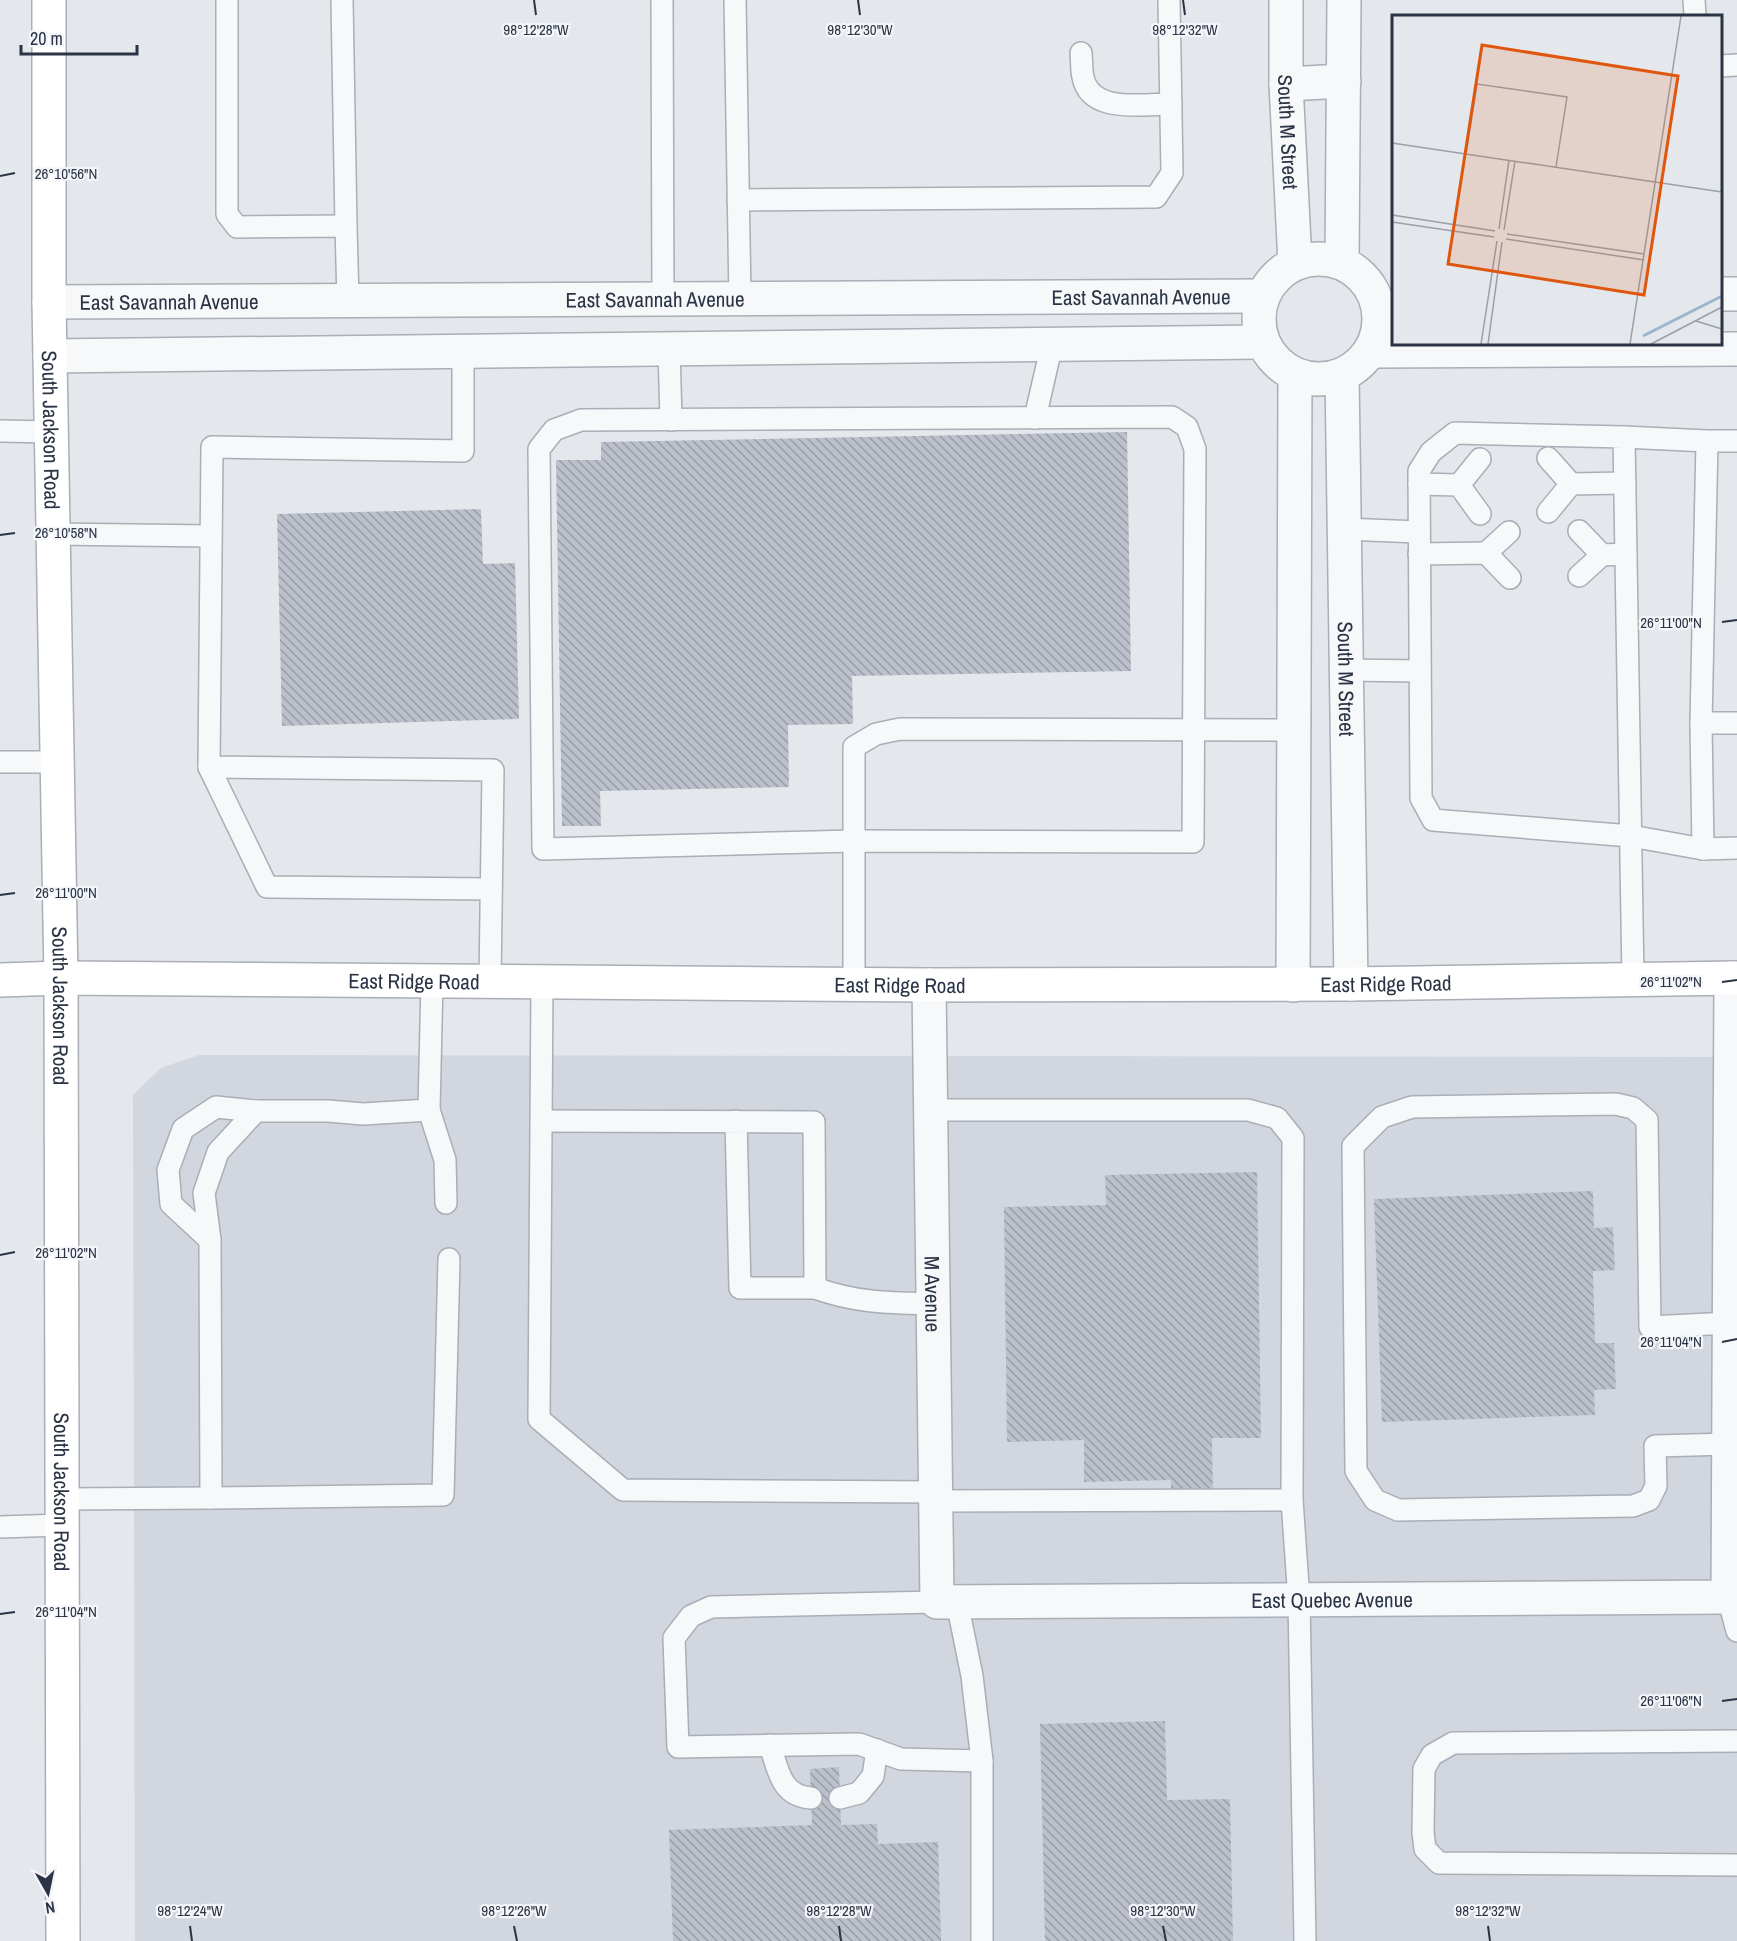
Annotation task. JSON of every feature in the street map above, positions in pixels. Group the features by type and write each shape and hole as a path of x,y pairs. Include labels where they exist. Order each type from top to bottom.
{"main road":[{"name":"South Jackson Road","path":"49,0 49,302 62,978 63,1941"},
{"name":"East Ridge Road","path":"0,980 62,978 854,985 1293,985 1734,978"}],"street":[{"name":"South M Street","path":"1286,0 1286,84 1295,263"},
{"path":"1342,263 1344,0"},
{"path":"1286,84 1344,81"},
{"path":"50,356 1262,342 1275,362 1295,375 1318,380 1342,375 1358,365 1371,351 1378,333 1384,295 1342,263 1318,258 1295,263"},
{"name":"East Savannah Avenue","path":"1262,342 1257,319 1262,296 1275,276 1295,263"},
{"name":"East Savannah Avenue","path":"49,302 1262,296"},
{"path":"1052,344 1055,297"},
{"path":"705,349 724,299"},
{"path":"348,301 348,353"},
{"path":"1371,351 1705,346 1737,349"},
{"path":"1293,985 1295,375"},
{"name":"South M Street","path":"1342,375 1351,984"},
{"path":"1731,1587 1733,1514 1729,1444 1729,1323 1733,1233 1734,978"},
{"name":"M Avenue","path":"929,985 936,1496 947,1602"},
{"name":"East Quebec Avenue","path":"947,1602 1299,1600 1731,1587"}],"lane":[{"path":"226,0 227,214 237,227 346,226"},
{"path":"342,0 348,301"},
{"path":"662,0 663,298"},
{"path":"724,299 738,201 735,0"},
{"path":"738,201 1156,196 1172,173 1169,0"},
{"path":"1694,0 1695,15"},
{"path":"1081,53 1083,79 1093,95 1110,105 1171,104"},
{"path":"1722,66 1737,65"},
{"path":"1035,418 1052,344"},
{"path":"669,350 671,420"},
{"path":"463,352 463,451 212,447 209,767 267,887 491,889"},
{"path":"1172,417 1187,427 1195,449 1193,842 854,841 543,849 539,449 554,430 581,420 1035,418 1172,417"},
{"path":"0,431 51,432"},
{"path":"1737,441 1455,433 1431,452 1419,471 1421,798 1433,820 1631,836 1702,849 1737,848"},
{"path":"1624,437 1633,980"},
{"path":"1702,849 1701,723 1707,441"},
{"path":"1548,458 1571,484"},
{"path":"1479,514 1469,485 1480,459"},
{"path":"1548,484 1625,483"},
{"path":"1419,484 1469,485"},
{"path":"1548,512 1571,484"},
{"path":"1344,529 1419,532"},
{"path":"1579,531 1602,555"},
{"path":"1486,553 1509,532"},
{"path":"53,534 211,536"},
{"path":"1486,553 1510,578"},
{"path":"1419,554 1510,555"},
{"path":"1578,555 1626,554"},
{"path":"1579,576 1602,555"},
{"path":"1346,670 1420,671"},
{"path":"1701,723 1737,723"},
{"path":"854,985 854,747 876,734 900,729 1294,730"},
{"path":"0,762 58,762"},
{"path":"209,767 493,770 489,982"},
{"path":"432,981 429,1110 445,1160 446,1203"},
{"path":"542,982 539,1419 622,1490 1292,1500"},
{"path":"1729,1323 1650,1327 1647,1120 1633,1108 1616,1104 1412,1107 1382,1117 1353,1146 1356,1471 1375,1500 1398,1510 1633,1506 1649,1500 1656,1486 1655,1446 1729,1444"},
{"path":"210,1240 171,1204 168,1170 183,1129 216,1107 256,1111 328,1111 363,1114 429,1110"},
{"path":"931,1110 1248,1110 1277,1118 1293,1138 1292,1500 1299,1600 1305,1941"},
{"path":"212,1498 210,1240 204,1193 218,1152 256,1111"},
{"path":"541,1121 814,1122 815,1288"},
{"path":"736,1121 740,1288 815,1288 837,1296 867,1302 934,1304"},
{"path":"0,1527 62,1512 212,1498 443,1495 449,1259"},
{"path":"1731,1587 1737,1631"},
{"path":"982,1761 901,1760 859,1744 678,1747 674,1638 691,1616 711,1607 947,1602 972,1676 982,1761 982,1941"},
{"path":"1737,1741 1453,1743 1432,1755 1424,1769 1423,1832 1425,1849 1439,1863 1737,1865"},
{"path":"770,1745 781,1780 798,1797 811,1798"},
{"path":"840,1798 859,1793 873,1776 877,1750"}],"shaded area":[{"path":"199,1055 1737,1057 1737,1941 135,1941 133,1095 161,1068"}],"building":[{"path":"1127,432 1131,671 852,676 853,724 788,725 789,787 600,791 601,826 562,826 556,460 601,460 601,442"},
{"path":"481,509 483,564 515,563 519,719 282,726 277,514"},
{"path":"1257,1172 1261,1438 1212,1438 1213,1494 1171,1495 1171,1480 1084,1482 1084,1440 1007,1442 1004,1207 1106,1205 1105,1175"},
{"path":"1593,1191 1594,1228 1613,1227 1615,1270 1593,1271 1595,1343 1614,1343 1616,1389 1594,1390 1595,1415 1382,1422 1374,1199"},
{"path":"1165,1721 1167,1800 1230,1799 1233,1941 1045,1941 1040,1724"},
{"path":"839,1767 841,1825 877,1824 878,1844 938,1842 941,1941 673,1941 669,1830 812,1825 810,1769"}]}
